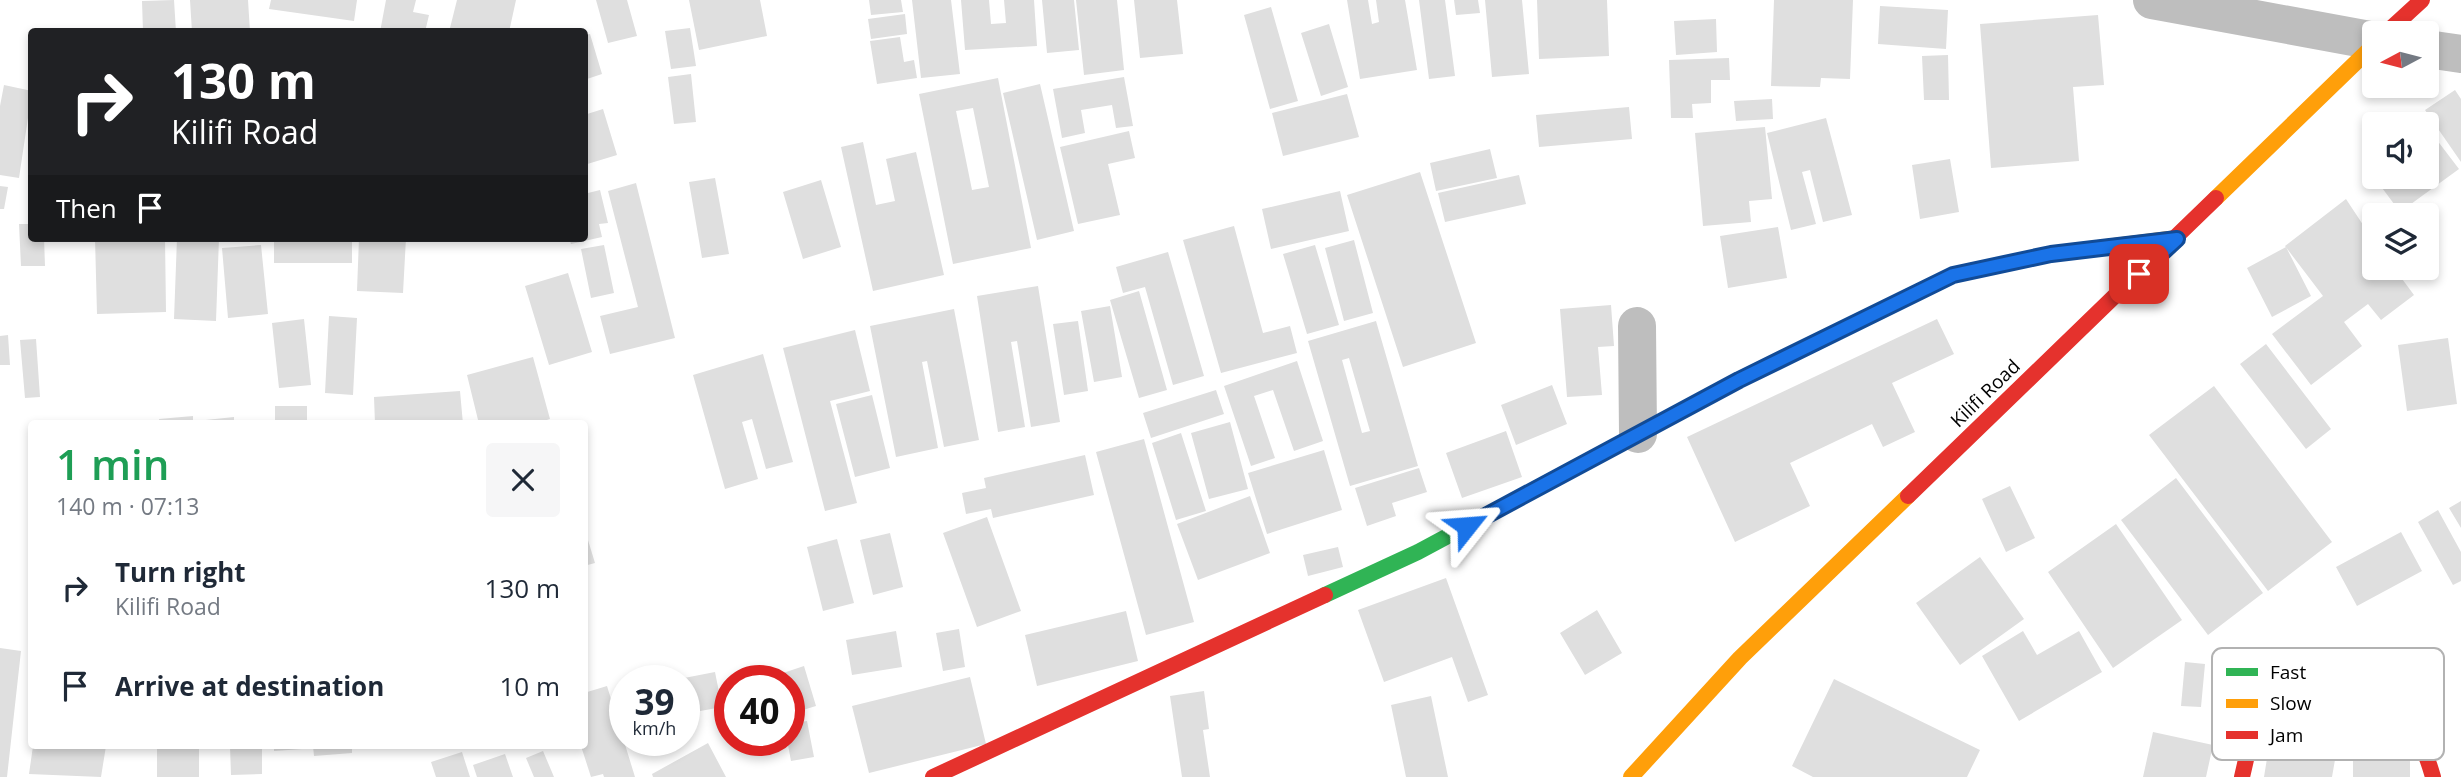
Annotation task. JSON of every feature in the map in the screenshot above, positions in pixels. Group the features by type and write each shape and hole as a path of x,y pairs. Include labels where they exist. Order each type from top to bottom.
{"street":[{"path":"2152,0 2362,40"},
{"path":"2399,21 2421,0"},
{"path":"2440,51 2461,54"},
{"name":"Kilifi Road","path":"1630,777 1740,659 2177,239 2362,55"},
{"path":"933,777 1418,552 1739,380 1953,275 2051,254 2177,239"},
{"path":"1637,326 1638,434"},
{"path":"2427,760 2433,777"}],"building":[{"path":"174,0 176,28 143,28 142,1"},
{"path":"190,0 248,0 250,28 192,28"},
{"path":"271,0 357,0 354,21 269,9"},
{"path":"386,0 416,0 413,12 429,15 426,28 381,28"},
{"path":"457,0 516,0 510,28 450,28"},
{"path":"596,0 627,0 637,36 608,43"},
{"path":"689,0 760,0 767,36 699,50"},
{"path":"869,0 901,0 903,12 871,15"},
{"path":"912,0 951,0 960,74 921,78"},
{"path":"961,0 989,0 991,24 1006,23 1004,0 1034,0 1037,46 965,50"},
{"path":"1042,0 1074,0 1079,50 1047,53"},
{"path":"1076,0 1117,0 1124,70 1084,75"},
{"path":"1134,0 1177,0 1183,54 1140,58"},
{"path":"1347,0 1368,0 1372,24 1379,22 1376,0 1405,0 1417,70 1360,79"},
{"path":"1419,0 1445,0 1455,76 1429,79"},
{"path":"1454,0 1478,0 1480,13 1456,15"},
{"path":"1485,0 1522,0 1529,74 1492,77"},
{"path":"1537,0 1607,0 1609,56 1539,59"},
{"path":"1774,0 1853,0 1850,79 1821,78 1820,87 1771,86"},
{"path":"1880,6 1948,10 1946,49 1878,44"},
{"path":"1271,7 1298,101 1270,109 1244,15"},
{"path":"905,14 907,34 871,39 868,19"},
{"path":"2098,15 2104,85 2073,87 2079,161 1991,168 1980,24"},
{"path":"1716,19 1717,52 1676,55 1674,21"},
{"path":"1329,24 1348,87 1321,96 1301,33"},
{"path":"690,28 696,66 671,69 665,31"},
{"path":"588,34 602,74 588,79"},
{"path":"900,37 904,62 914,60 917,78 877,84 870,41"},
{"path":"1948,55 1949,100 1924,100 1922,56"},
{"path":"1729,58 1730,80 1711,80 1711,103 1692,104 1693,118 1671,118 1669,60"},
{"path":"691,74 696,122 674,124 668,77"},
{"path":"1124,77 1133,126 1116,128 1112,105 1081,110 1085,133 1062,138 1053,89"},
{"path":"998,78 1031,248 953,264 919,94","holes":["973,108 989,187 972,190 956,111"]},
{"path":"1040,84 1074,231 1037,240 1003,93"},
{"path":"4,85 28,90 28,118 19,178 0,175 0,106"},
{"path":"2455,90 2461,99 2461,162 2439,130 2439,112 2425,110"},
{"path":"1347,94 1359,137 1283,156 1272,113"},
{"path":"1772,99 1773,119 1736,121 1734,101"},
{"path":"1629,107 1632,139 1539,147 1536,115"},
{"path":"603,109 617,155 588,164 588,114"},
{"path":"1826,118 1852,215 1823,222 1810,170 1802,172 1816,224 1791,230 1767,133"},
{"path":"1765,127 1772,199 1749,201 1751,222 1703,226 1695,133"},
{"path":"1129,131 1135,158 1108,164 1120,215 1078,224 1060,147"},
{"path":"863,142 876,205 895,201 886,159 916,152 944,275 873,291 841,147"},
{"path":"2439,143 2459,169 2439,184"},
{"path":"1490,149 1497,178 1436,191 1430,163"},
{"path":"1950,159 1959,212 1920,219 1912,165"},
{"path":"1420,172 1476,343 1403,367 1347,195"},
{"path":"1519,175 1526,204 1445,222 1438,193"},
{"path":"715,178 729,254 702,258 689,182"},
{"path":"821,180 841,247 803,259 783,192"},
{"path":"636,183 675,338 610,354 600,316 638,307 608,191"},
{"path":"0,186 8,187 4,209 0,209"},
{"path":"2383,189 2432,189 2412,203 2393,203"},
{"path":"600,190 608,223 599,224 602,237 588,240 588,193"},
{"path":"1340,191 1349,231 1271,249 1262,209"},
{"path":"2346,199 2362,223 2362,280 2403,280 2414,295 2381,320 2368,304 2344,322 2362,346 2311,385 2272,334 2323,296 2285,246"},
{"path":"19,224 28,224 28,242 44,242 45,266 21,266"},
{"path":"1234,226 1263,333 1290,326 1297,353 1221,373 1183,240"},
{"path":"1778,227 1787,278 1728,288 1720,236"},
{"path":"1354,240 1373,313 1344,321 1325,248"},
{"path":"95,242 165,242 166,312 97,314"},
{"path":"177,242 219,242 216,321 174,319"},
{"path":"274,242 352,242 352,263 274,263"},
{"path":"359,242 406,242 403,293 357,291"},
{"path":"261,245 268,314 228,318 222,248"},
{"path":"604,245 614,293 591,298 581,249"},
{"path":"1315,245 1339,325 1307,334 1283,254"},
{"path":"2286,247 2311,296 2272,317 2247,268"},
{"path":"1168,252 1204,376 1173,385 1145,287 1123,293 1116,267"},
{"path":"568,273 592,352 549,365 525,286"},
{"path":"1038,286 1060,422 1031,427 1017,341 1011,342 1025,427 998,432 977,296"},
{"path":"1139,291 1167,390 1139,398 1110,300"},
{"path":"1611,305 1614,346 1598,347 1602,395 1567,397 1560,309"},
{"path":"1110,306 1122,377 1094,382 1081,311"},
{"path":"954,309 979,440 944,447 927,361 922,362 938,448 896,457 870,326"},
{"path":"329,316 357,318 353,395 325,393"},
{"path":"304,319 311,385 279,388 272,323"},
{"path":"1937,319 1954,354 1892,383 1915,432 1883,447 1872,424 1790,463 1810,506 1735,542 1687,437"},
{"path":"1078,321 1088,391 1064,395 1053,324"},
{"path":"1376,321 1418,466 1350,486 1308,341","holes":["1349,358 1370,431 1362,433 1342,360"]},
{"path":"855,330 870,391 830,401 857,503 825,511 783,348"},
{"path":"8,335 10,365 0,365 0,336"},
{"path":"2448,338 2457,404 2407,411 2398,345"},
{"path":"36,339 40,397 25,398 20,340"},
{"path":"2266,344 2331,429 2306,449 2240,364"},
{"path":"763,354 793,462 766,469 752,419 742,422 758,479 725,489 693,375"},
{"path":"533,357 550,419 478,420 467,375"},
{"path":"1297,361 1323,441 1294,451 1273,390 1254,396 1275,458 1251,466 1224,386"},
{"path":"1552,385 1567,424 1516,445 1501,405"},
{"path":"2214,386 2332,542 2268,591 2149,435"},
{"path":"1216,390 1224,414 1151,438 1143,413"},
{"path":"460,391 463,420 375,420 374,397"},
{"path":"872,395 890,468 855,477 836,404"},
{"path":"275,406 307,406 307,420 275,420"},
{"path":"193,416 193,420 159,419"},
{"path":"234,417 234,420 206,420"},
{"path":"1230,422 1248,489 1209,499 1191,433"},
{"path":"1506,431 1522,477 1462,498 1446,453"},
{"path":"1181,433 1206,511 1176,520 1152,443"},
{"path":"1144,439 1194,622 1146,635 1096,452"},
{"path":"1324,450 1342,510 1267,534 1248,473"},
{"path":"1085,455 1094,495 993,518 991,509 966,514 962,493 986,488 984,478"},
{"path":"1419,468 1427,492 1392,503 1396,516 1367,526 1355,488"},
{"path":"2176,478 2263,593 2208,635 2121,520"},
{"path":"2010,486 2035,538 2006,552 1982,499"},
{"path":"1250,496 1270,553 1198,580 1177,524"},
{"path":"2461,501 2461,528 2449,508"},
{"path":"2438,510 2461,552 2461,581 2453,585 2418,522"},
{"path":"987,517 1021,611 977,627 943,533"},
{"path":"2116,524 2182,620 2113,668 2048,572"},
{"path":"2401,532 2422,571 2357,606 2336,567"},
{"path":"890,533 903,587 873,595 860,540"},
{"path":"837,539 854,603 823,611 807,547"},
{"path":"588,540 595,563 588,565"},
{"path":"1338,547 1343,567 1308,576 1303,555"},
{"path":"1980,557 2024,619 1960,665 1916,603"},
{"path":"1446,578 1488,695 1468,702 1452,657 1384,682 1358,610"},
{"path":"1597,610 1622,653 1585,675 1560,633"},
{"path":"1126,611 1138,661 1037,686 1025,635"},
{"path":"959,629 965,667 943,671 936,633"},
{"path":"896,631 902,667 852,675 846,640"},
{"path":"2023,631 2037,655 2079,631 2102,672 2019,721 1982,656"},
{"path":"0,648 21,651 7,777 0,777"},
{"path":"2185,662 2205,664 2201,707 2181,706"},
{"path":"805,669 816,706 805,709"},
{"path":"714,672 714,708 700,711 700,675"},
{"path":"970,677 986,744 869,773 852,706"},
{"path":"1834,679 1980,750 1967,777 1813,777 1792,766"},
{"path":"607,686 609,756 629,756 635,777 604,777 603,774 591,777 582,749 588,749 588,692"},
{"path":"1204,691 1209,729 1203,730 1210,777 1182,777 1170,696"},
{"path":"1431,696 1448,777 1406,777 1391,705"},
{"path":"805,721 814,757 791,761 790,756 805,756"},
{"path":"2153,732 2212,745 2206,777 2143,777"},
{"path":"708,743 726,777 653,777 652,774 685,756 700,756 700,747"},
{"path":"33,749 106,749 101,777 29,774"},
{"path":"157,749 199,749 199,777 157,777"},
{"path":"230,749 262,749 262,774 231,775"},
{"path":"313,749 352,749 352,753 314,756"},
{"path":"543,751 554,777 534,777 526,758"},
{"path":"462,752 470,777 436,777 431,762"},
{"path":"505,754 513,777 477,777 473,765"},
{"path":"2267,760 2335,760 2332,777 2264,777"},
{"path":"2353,760 2410,760 2410,777 2353,777"}],"traffic: fast":[{"path":"1325,595 1418,552 1610,449"}],"traffic: slow":[{"path":"2216,198 2362,57"},
{"path":"1610,449 1739,380 1953,275 2051,254 2177,238"},
{"path":"1631,777 1740,658 1908,496"}],"traffic: jam":[{"path":"2399,21 2422,0"},
{"path":"1908,496 2216,198"},
{"path":"933,777 1325,595"},
{"path":"2242,777 2246,760"},
{"path":"2427,760 2433,777"}],"route":[{"path":"1467,526 1739,380 1953,275 2051,254 2177,239 2139,274"}]}
